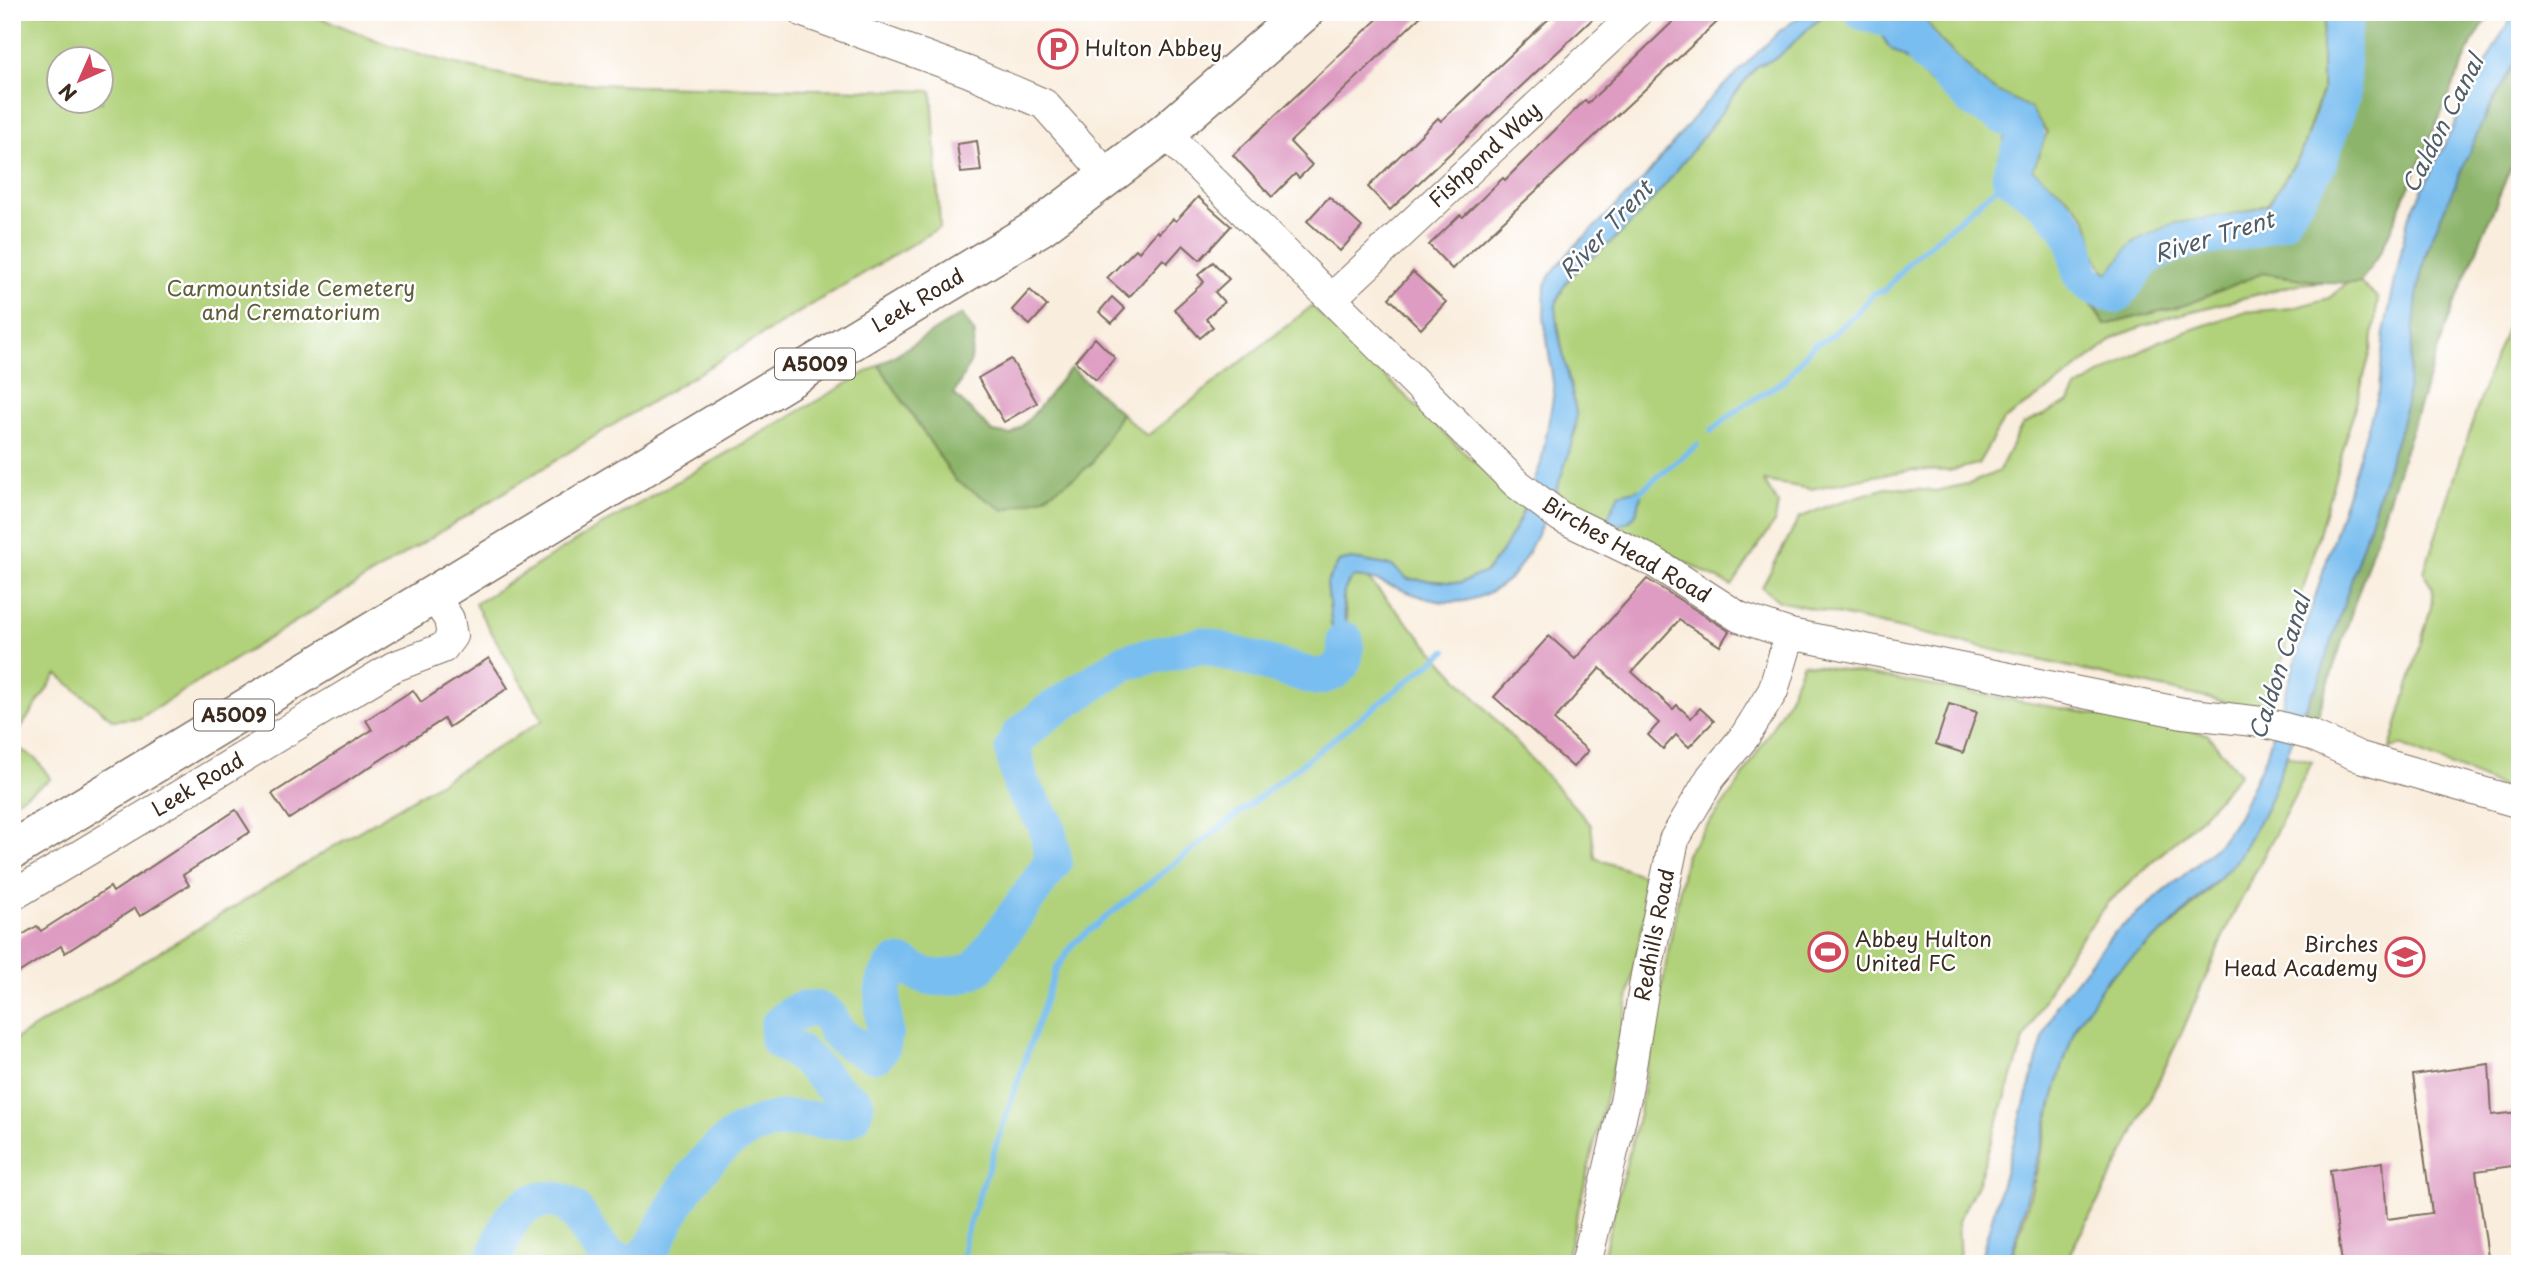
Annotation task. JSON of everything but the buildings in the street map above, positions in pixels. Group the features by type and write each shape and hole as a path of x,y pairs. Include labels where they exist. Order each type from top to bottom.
{"main road":[{"name":"Leek Road","path":"12,849 1040,227 1165,134 1221,88 1304,12"}],"street":[{"path":"803,12 867,22 969,72 1044,104 1109,177"},
{"name":"Fishpond Way","path":"1332,298 1638,12"},
{"name":"Birches Head Road","path":"1165,134 1516,482 1560,517 1654,562 1739,617 1790,634 2183,713 2262,722 2305,733 2360,757 2520,803"},
{"name":"Leek Road","path":"12,896 393,667 443,648 452,635 449,619 433,595"},
{"name":"Redhills Road","path":"1586,1264 1626,1097 1646,975 1674,840 1711,778 1745,736 1773,691 1790,634"}],"green space":[{"name":"Carmountside Cemetery and Crematorium","path":"12,12 306,12 386,44 451,63 527,80 636,86 932,91 940,227 608,428 140,718 113,720 57,674 12,741"},
{"path":"1826,12 1837,12 1878,29 1889,47 1911,62 1929,82 2004,131 2004,149 1998,157 2007,188 2046,223 2059,244 2063,266 2105,325 2188,304 2262,273 2323,282 2298,284 2224,303 2163,319 2117,336 2064,379 2003,421 1978,464 1949,471 1913,470 1811,489 1764,481 1778,504 1775,521 1732,586 1591,514 1555,490 1576,429 1555,307 1565,283 1581,266 1618,236 1651,199 1757,66 1777,58"},
{"path":"1919,12 2327,12 2322,39 2322,91 2300,155 2268,204 2246,212 2173,224 2133,242 2109,273 2096,256 2089,226 2081,212 2069,198 2033,170 2047,132 2030,108 1987,86 1941,41"},
{"path":"2327,12 2492,12 2472,43 2382,249 2360,283 2323,282 2262,273 2188,304 2105,325 2094,306 2106,272 2109,273 2133,242 2173,224 2246,212 2269,204 2300,155 2322,92 2322,39"},
{"path":"2520,54 2520,145 2447,322 2314,727 2298,723 2318,684 2400,428 2419,284 2436,224 2461,165"},
{"path":"2347,283 2360,283 2378,298 2371,351 2268,712 1779,601 1762,587 1799,518 1830,505 1889,487 1936,491 1971,483 1999,471 2022,425 2068,403 2077,388 2159,341 2243,312 2293,308 2329,298"},
{"path":"2520,292 2520,790 2500,786 2401,745 2390,749 2431,607 2433,588 2424,572 2485,384"},
{"path":"1312,306 1471,459 1526,503 1509,542 1486,572 1460,583 1408,579 1392,566 1352,559 1339,562 1327,583 1335,656 1329,665 1318,668 1330,687 1343,681 1348,674 1352,660 1343,592 1353,577 1366,577 1591,825 1595,858 1652,879 1620,1039 1565,1264 12,1264 12,1041 543,720 475,604 585,535 879,365 956,481 1042,498 1092,463 1121,413 1147,436"},
{"path":"962,314 975,334 970,363 954,394 993,432 1011,435 1036,411 1071,368 1121,413 1092,463 1042,498 1004,510 956,481 879,365"},
{"path":"1803,663 2207,734 2240,774 2199,819 2109,902 2064,960 2024,1040 1977,1185 1958,1221 1960,1264 1601,1264 1639,1113 1686,854 1739,783 1787,702"},
{"path":"12,744 36,759 51,779 12,803"},
{"path":"2286,755 2312,762 2228,925 2182,1032 2121,1159 2064,1264 2009,1264 2030,1198 2062,1066 2080,1019 2096,993 2115,973 2190,909 2226,871 2265,807"}],"water":[{"path":"1807,12 1826,12 1777,58 1757,66 1691,153 1638,216 1573,274 1560,293 1556,313 1576,414 1575,429 1553,498 1521,564 1500,586 1479,597 1455,602 1429,599 1366,578 1353,577 1345,588 1343,599 1351,652 1350,666 1345,679 1330,687 1317,668 1329,665 1335,656 1327,583 1339,562 1352,559 1392,566 1408,579 1460,583 1486,572 1501,553 1520,519 1541,463 1554,390 1544,317 1545,285 1550,275 1572,249 1644,179 1705,104 1781,30"},
{"path":"1837,12 1905,12 1927,44 1911,62 1889,47 1878,29"},
{"path":"2514,12 2520,12 2520,54 2487,111 2427,249 2418,287 2406,402 2400,428 2318,684 2304,708 2268,805 2237,860 2168,928 2107,979 2076,1026 2059,1077 2009,1264 1979,1264 2044,1035 2057,1004 2113,934 2220,842 2239,815 2266,756 2379,391 2384,333 2408,219 2475,82"},
{"path":"1642,488 1638,509 1631,520 1626,523 1611,523 1608,517 1619,494"}],"waterway":[{"name":"River Trent","path":"1863,12 1895,21 1908,28 1926,54 1975,101 2017,123 2026,135 2010,176 2048,206 2067,227 2073,239 2082,275 2088,282 2116,295 2145,257 2179,242 2251,230 2281,220 2318,164 2342,95 2341,40 2347,12"},
{"path":"1711,431 1741,407 1785,380 1813,345 1827,339 1857,313 1874,293 1884,291 1910,261 2010,176"},
{"path":"1638,493 1697,445"},
{"name":"River Trent","path":"492,1264 515,1215 531,1203 543,1200 559,1201 571,1207 605,1253 617,1261 634,1263 654,1245 676,1203 699,1170 728,1142 763,1123 784,1119 843,1121 853,1116 856,1104 838,1091 805,1058 778,1040 778,1026 796,1012 817,1010 830,1018 845,1039 876,1054 884,1035 884,987 896,964 940,978 963,974 978,967 1054,861 1046,824 1021,785 1013,749 1019,736 1047,713 1125,662 1202,645 1315,677 1330,674 1340,666 1345,655 1345,640"},
{"path":"963,1264 965,1236 1056,969 1074,943 1446,651"}],"place":[{"name":"Hulton Abbey","path":"1058,49"},
{"name":"Abbey Hulton United FC","path":"1828,952"},
{"name":"Birches Head Academy","path":"2405,957"}],"water label":[{"name":"Caldon Canal","path":"2443,124"},
{"name":"Caldon Canal","path":"2280,667"}]}
